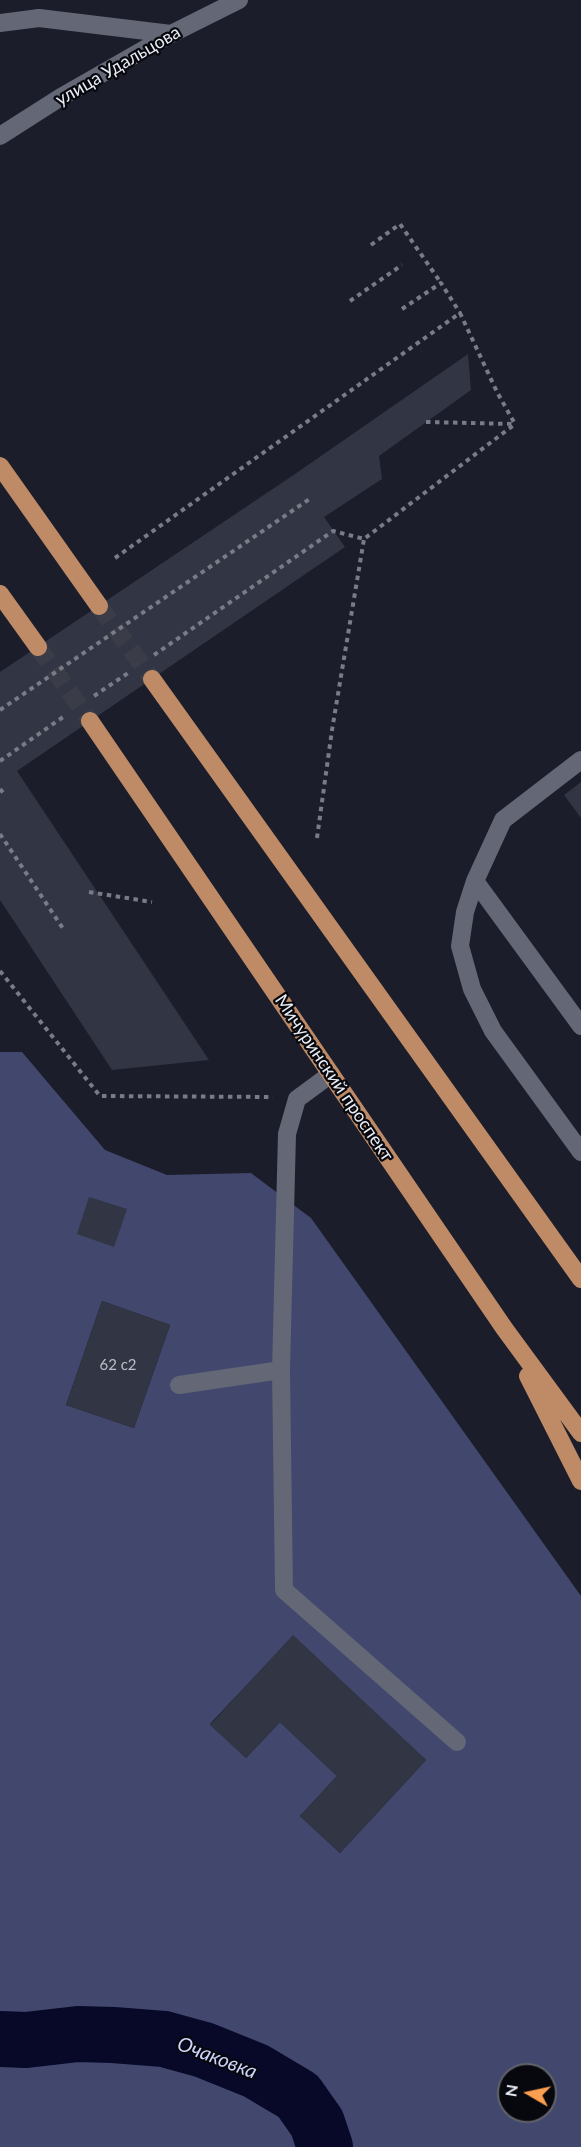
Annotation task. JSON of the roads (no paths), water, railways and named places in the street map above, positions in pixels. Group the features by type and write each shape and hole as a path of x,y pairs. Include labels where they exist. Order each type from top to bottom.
{"main road":[{"path":"0,466 99,606"},
{"path":"0,594 38,647"},
{"path":"152,679 581,1280"},
{"name":"Мичуринский проспект","path":"90,721 504,1328 581,1433"},
{"path":"504,1328 581,1481"}],"street":[{"name":"улица Удальцова","path":"0,136 61,97 171,34 239,0"},
{"path":"0,23 39,9 171,34"},
{"path":"581,760 503,820 475,881 465,912 460,946 472,989 493,1031 581,1152"},
{"path":"475,881 581,1026"},
{"path":"331,1074 297,1099 286,1134 281,1370 284,1590 457,1742"},
{"path":"179,1385 281,1370"}],"waterway":[{"name":"Очаковка","path":"0,2039 26,2040 78,2034 113,2035 164,2039 204,2050 256,2071 298,2096 317,2123 325,2147"}],"tunnel":[{"path":"99,606 152,679"},
{"path":"38,647 90,721"}]}
